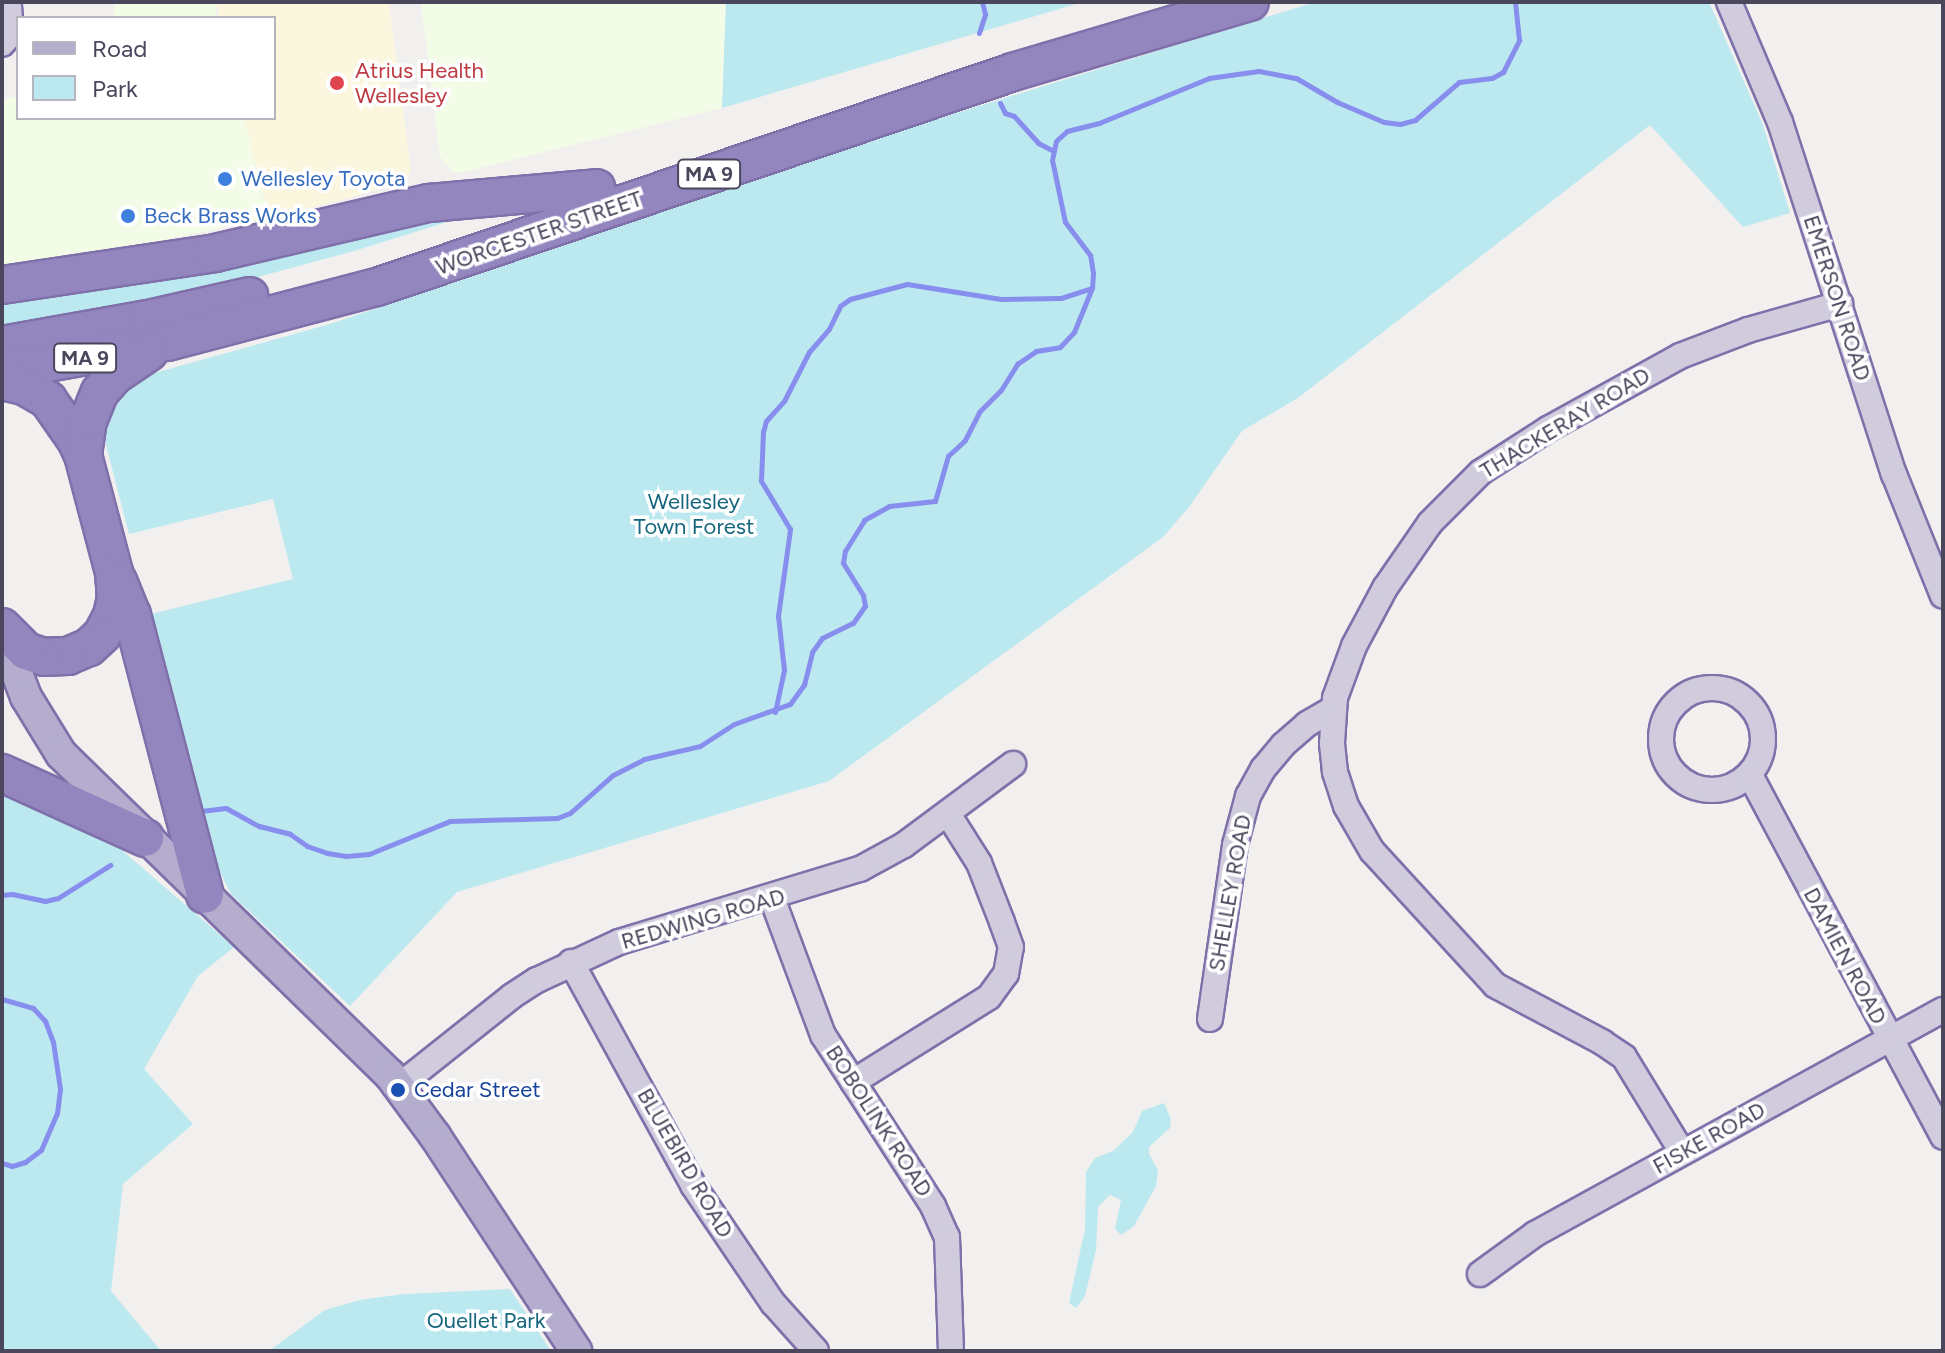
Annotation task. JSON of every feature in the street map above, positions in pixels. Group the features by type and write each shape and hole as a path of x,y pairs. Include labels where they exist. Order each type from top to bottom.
{"highway":[{"name":"WORCESTER STREET","path":"2,345 148,319 318,278 596,188 969,60 1160,2"},
{"name":"WORCESTER STREET","path":"2,371 167,342 419,274 985,81 1250,2"},
{"path":"2,285 215,253 429,203 596,188"},
{"path":"83,455 91,413 107,383 126,365 167,342"},
{"path":"2,381 30,388 48,400 65,422 83,455 114,572 132,615 205,895"},
{"path":"2,627 16,643 34,654 56,657 80,652 102,635 112,616 114,572"},
{"path":"2,773 145,838"}],"main road":[{"path":"2,634 22,688 55,746 399,1086 576,1351"}],"street":[{"path":"2,44 11,34 9,2"},
{"name":"EMERSON ROAD","path":"1729,2 1780,122 1894,474 1943,596"},
{"name":"THACKERAY ROAD","path":"1682,1152 1624,1057 1495,985 1378,859 1356,825 1340,789 1332,753 1333,709 1346,663 1385,588 1430,523 1481,472 1548,429 1680,356 1748,330 1840,304"},
{"path":"1714,688 1745,699 1763,728 1759,761 1750,775 1723,790 1708,790 1679,779 1663,753 1661,738 1670,709 1690,694 1714,688"},
{"name":"SHELLEY ROAD","path":"1210,1019 1235,845 1248,796 1283,745 1307,724 1333,709"},
{"name":"REDWING ROAD","path":"399,1086 512,996 571,962 619,942 860,869 948,814 1013,764"},
{"name":"DAMIEN ROAD","path":"1750,775 1943,1137"},
{"path":"853,1082 989,997 1006,974 1011,947 1002,922 979,863 948,814"},
{"name":"BOBOLINK ROAD","path":"772,898 823,1035 933,1206 947,1237 951,1351"},
{"name":"BLUEBIRD ROAD","path":"571,962 693,1185 773,1303 816,1351"},
{"name":"FISKE ROAD","path":"1480,1274 1535,1234 1943,1010"}],"shaded area":[{"path":"114,2 216,2 216,16 114,16"},
{"name":"Atrius Health Wellesley","path":"216,2 389,2 411,170 405,183 269,218 244,120 276,120 276,16 220,16"},
{"path":"421,2 726,2 722,108 464,172 453,172 440,157"},
{"path":"16,96 16,120 244,120 269,218 131,247 2,267 2,100"}],"green space":[{"path":"726,2 1083,2 722,108"},
{"name":"Wellesley Town Forest","path":"1315,2 1709,2 1763,125 1790,213 1743,227 1650,125 1298,398 1242,431 1189,507 1163,537 829,781 457,892 350,1006 231,894 216,864 151,614 293,579 273,499 129,534 105,441 107,420 131,383 158,372 330,324 902,130"},
{"path":"476,213 354,251 210,290 2,331 2,301 361,230"},
{"path":"2,791 116,845 234,947 198,976 144,1069 193,1124 123,1184 111,1291 161,1351 2,1351"},
{"path":"1164,1103 1171,1119 1170,1128 1149,1147 1149,1154 1158,1170 1156,1186 1134,1226 1121,1235 1115,1229 1121,1200 1110,1195 1098,1207 1096,1250 1085,1296 1076,1308 1069,1303 1085,1229 1086,1172 1095,1158 1113,1151 1133,1132 1142,1111"},
{"name":"Ouellet Park","path":"510,1289 551,1351 269,1351 325,1310 360,1300 404,1294"}],"waterway":[{"path":"979,33 985,14 982,2"},
{"path":"201,811 226,808 259,826 290,834 307,846 327,853 346,856 369,854 450,821 557,818 570,813 613,775 644,759 700,746 734,724 790,704 804,685 812,652 822,638 853,623 865,606 863,595 843,563 845,551 864,520 889,506 935,501 948,456 965,440 979,412 1001,390 1017,364 1036,351 1060,347 1074,332 1092,288 1093,273 1090,255 1065,222 1052,160 1056,141 1067,131 1099,123 1209,78 1259,71 1296,78 1337,102 1384,122 1400,124 1415,120 1459,82 1492,78 1503,72 1519,40 1515,2"},
{"path":"1000,103 1005,113 1014,116 1038,143 1052,150"},
{"path":"775,712 784,670 778,616 790,529 761,481 763,432 766,421 784,401 809,352 829,329 840,306 850,299 907,284 1001,299 1061,298 1091,288"},
{"path":"2,895 45,901 58,898 110,865"},
{"path":"2,999 33,1008 45,1021 53,1042 60,1089 57,1113 41,1150 25,1162 12,1166 2,1163"}],"place":[{"name":"Atrius Health Wellesley","path":"337,83"},
{"name":"Wellesley Toyota","path":"225,179"},
{"name":"Beck Brass Works","path":"128,216"},
{"name":"Cedar Street","path":"398,1090"}]}
